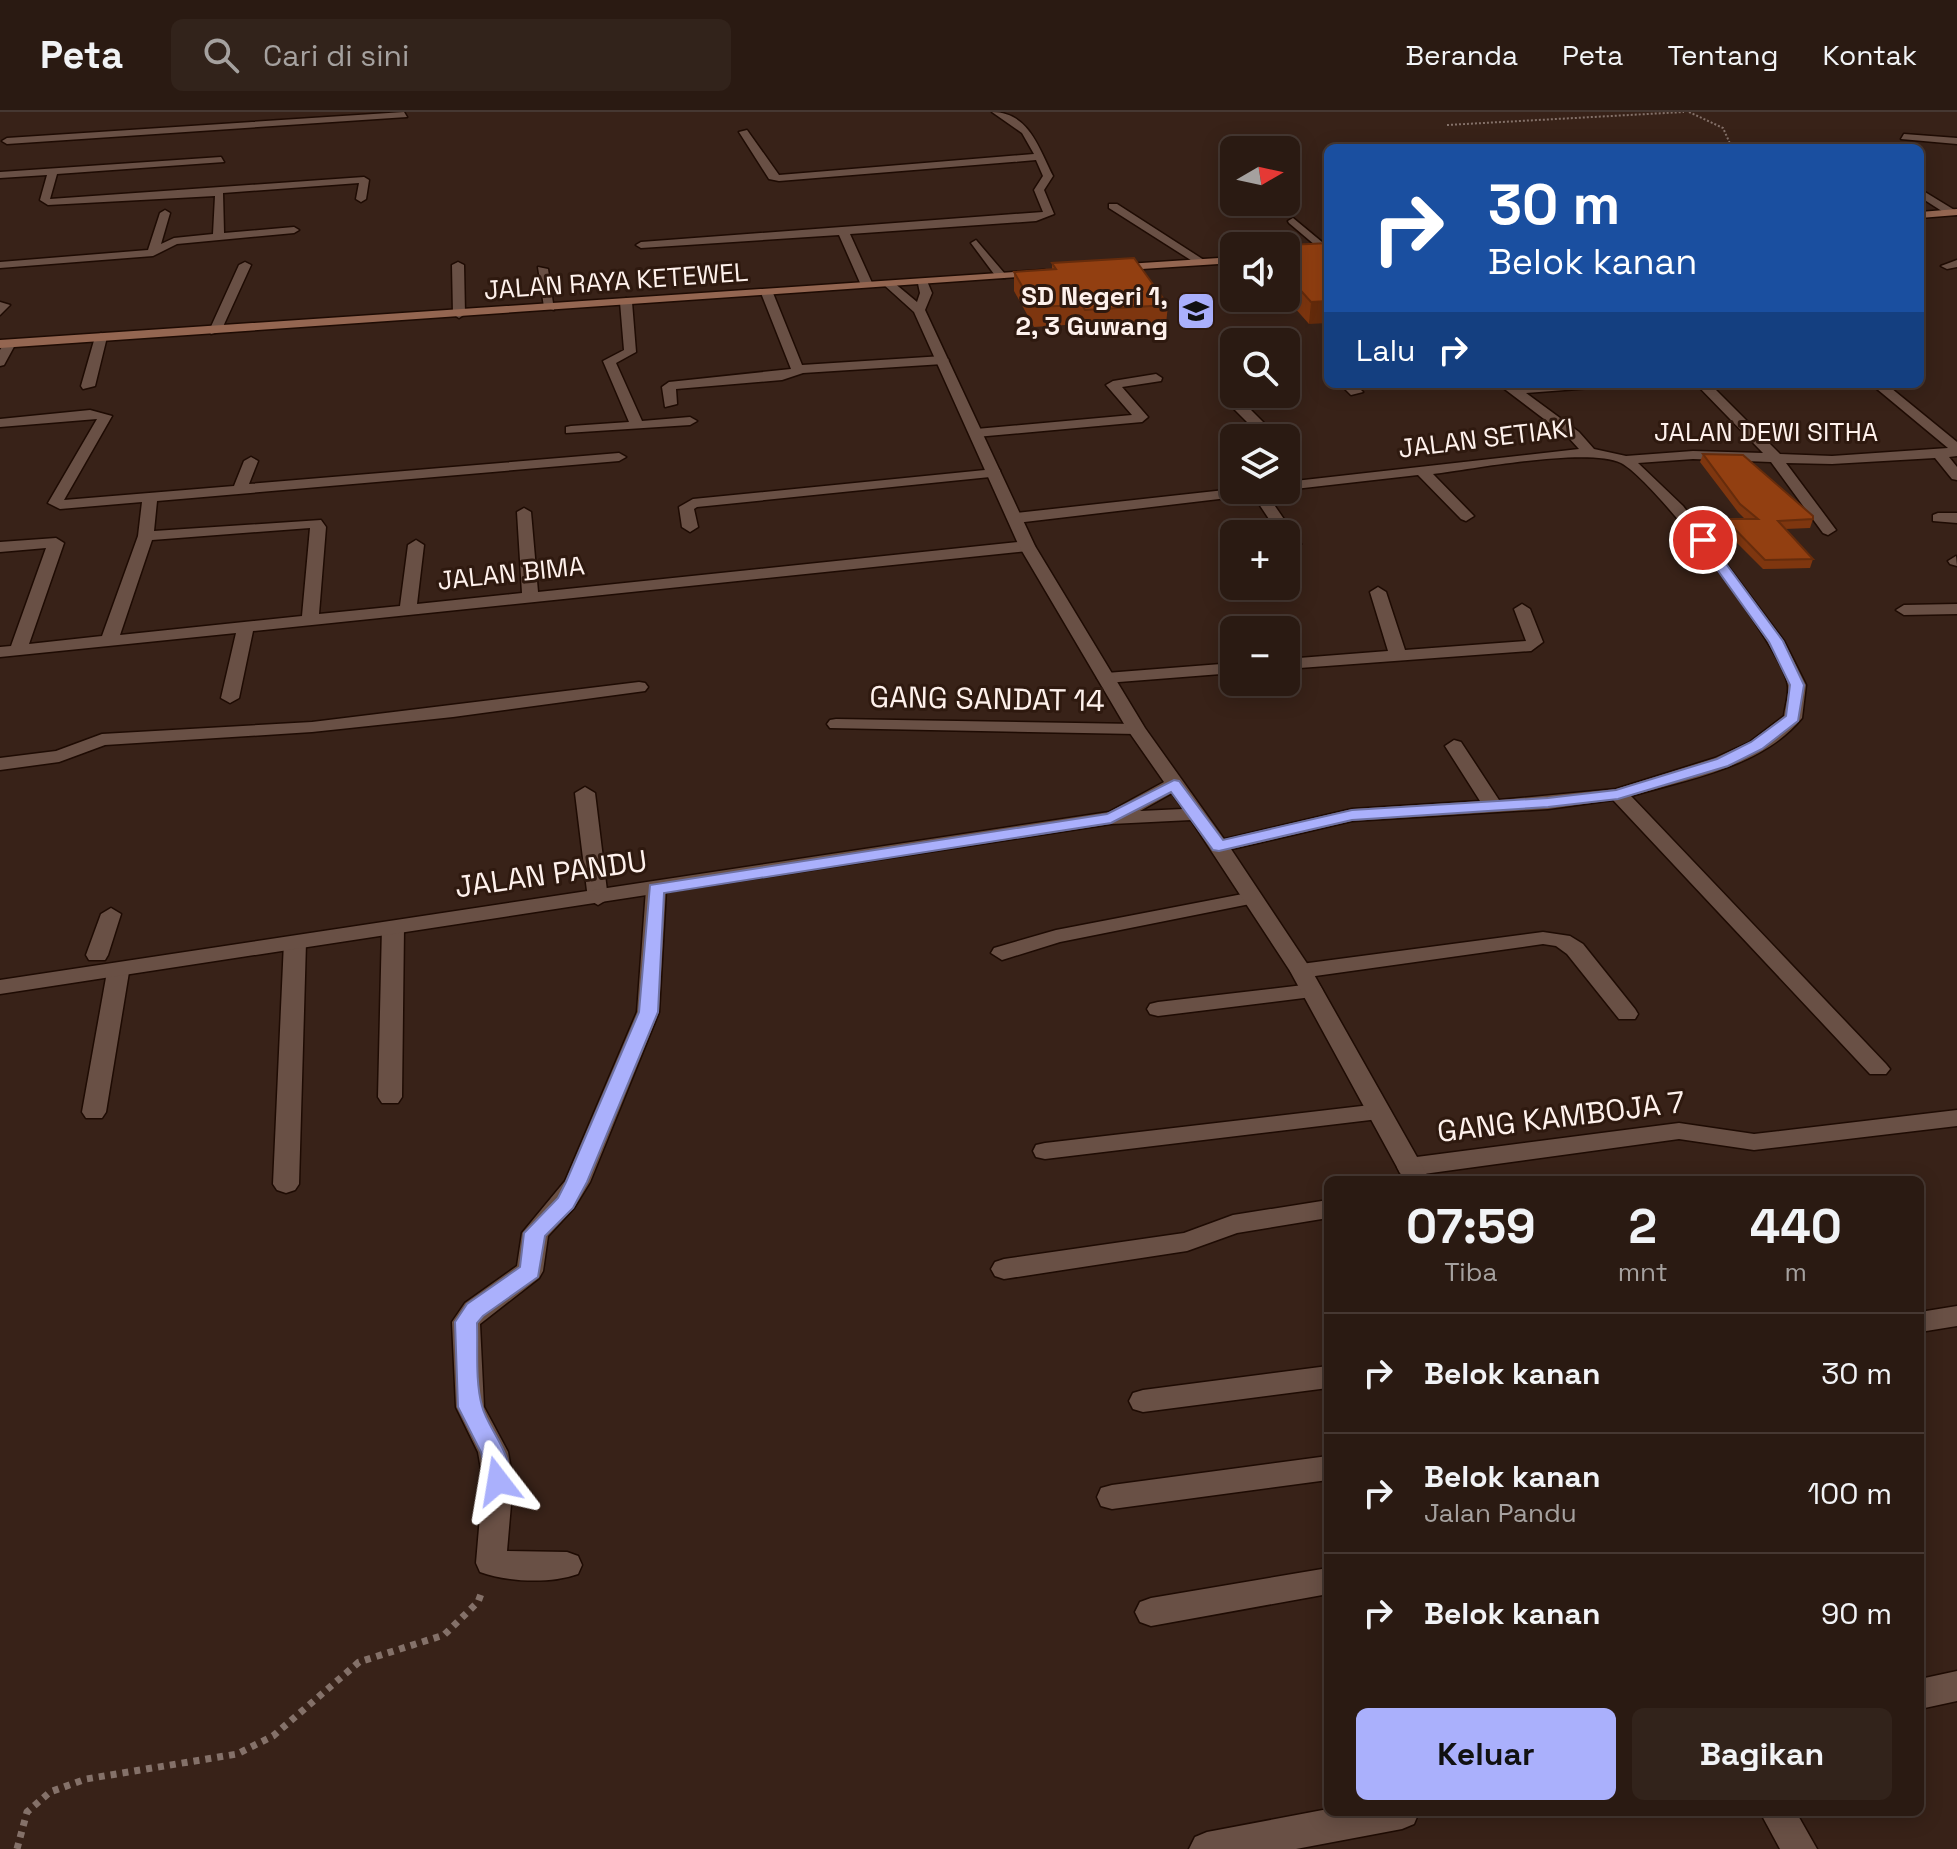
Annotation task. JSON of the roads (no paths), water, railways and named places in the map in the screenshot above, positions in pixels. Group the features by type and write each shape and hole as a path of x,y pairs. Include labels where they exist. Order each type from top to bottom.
{"main road":[{"path":"1924,215 1955,213"},
{"path":"1314,255 1324,254"},
{"path":"1093,270 1220,261"},
{"name":"JALAN RAYA KETEWEL","path":"5,344 1062,272"}],"street":[{"path":"641,245 1036,218 1049,214 1039,190 1048,176 1036,157 1029,135 996,112"},
{"path":"53,171 45,200 48,202 220,164 404,115"},
{"path":"744,132 773,177 779,178 1036,157"},
{"path":"1904,137 1957,141"},
{"path":"7,141 363,180 361,199"},
{"path":"0,175 220,164"},
{"path":"218,236 220,164"},
{"path":"1924,194 1955,213"},
{"path":"1113,206 1201,262"},
{"path":"153,253 165,213"},
{"path":"1293,221 1324,249"},
{"path":"0,265 153,253 174,241 294,230"},
{"path":"843,231 867,285"},
{"path":"976,243 1001,276"},
{"path":"215,331 245,265"},
{"path":"458,265 459,314"},
{"path":"542,269 550,307"},
{"path":"919,310 926,293 921,281"},
{"path":"889,284 919,310 1027,546 1136,729 1219,846 1306,981 1413,1174"},
{"path":"767,293 799,369"},
{"path":"626,302 630,352 609,361 637,425"},
{"path":"88,386 101,337"},
{"path":"0,362 5,344"},
{"path":"670,404 669,387 674,385 782,376 799,369 943,360"},
{"path":"976,433 1137,419 1141,417 1113,385 1156,378"},
{"name":"JALAN SETIAKI","path":"1510,388 1574,435 1589,452"},
{"path":"1707,388 1775,457 1828,530"},
{"path":"1883,388 1957,450"},
{"path":"1241,408 1257,424"},
{"path":"0,423 101,415 105,418 55,503 66,505 619,457"},
{"path":"571,430 690,421"},
{"name":"JALAN DEWI SITHA","path":"1626,460 1693,455 1858,459 1957,450"},
{"path":"1589,452 1626,460"},
{"name":"JALAN SETIAKI","path":"1300,483 1589,452"},
{"path":"1939,454 1957,476"},
{"name":"JALAN DEWI SITHA","path":"1219,846 1352,815 1618,794 1722,762 1757,746 1793,718 1797,685 1776,641 1678,509 1626,460"},
{"path":"239,491 251,461"},
{"path":"1422,471 1466,516"},
{"path":"690,527 686,507 693,503 995,473"},
{"path":"1016,518 1220,494"},
{"path":"109,641 146,536 150,497"},
{"path":"524,512 530,597"},
{"path":"1938,518 1957,518"},
{"path":"146,536 316,523 310,621"},
{"path":"0,547 56,543 18,650"},
{"path":"408,611 416,545"},
{"name":"JALAN BIMA","path":"0,652 1027,546"},
{"path":"1378,592 1397,653"},
{"path":"1300,657 1533,644 1522,609"},
{"path":"1904,610 1957,609"},
{"path":"230,698 245,628"},
{"path":"1106,678 1220,669"},
{"path":"0,764 59,756 102,740 312,727 639,687"},
{"name":"GANG SANDAT 14","path":"836,724 1136,729"},
{"path":"1454,746 1492,805"},
{"name":"JALAN PANDU","path":"1111,818 1174,784"},
{"path":"585,793 598,899"},
{"path":"1618,794 1878,1069"},
{"name":"JALAN PANDU","path":"0,987 598,899 1111,818 1197,814"},
{"path":"567,1565 532,1567 491,1563 498,1481 493,1452 470,1407 466,1322 475,1310 530,1271 535,1233 565,1202 577,1182 648,1012 656,889"},
{"path":"1002,953 1056,936 1253,898"},
{"path":"97,955 111,914"},
{"path":"390,1097 393,927"},
{"path":"1158,1009 1543,938 1562,941 1575,949 1627,1014"},
{"path":"286,1184 295,942"},
{"path":"94,1112 118,972"},
{"path":"1045,1151 1379,1112"},
{"name":"GANG KAMBOJA 7","path":"1413,1174 1679,1131 1754,1142 1957,1118"},
{"path":"1004,1269 1187,1242 1233,1224 1324,1210"},
{"path":"1924,1321 1957,1316"},
{"path":"1143,1401 1324,1378"},
{"path":"1112,1497 1324,1469"},
{"path":"1151,1612 1324,1582"},
{"path":"1924,1693 1957,1686"},
{"path":"1207,1849 1381,1816"},
{"path":"1779,1816 1799,1849"}],"place":[{"name":"SD Negeri 1, 2, 3 Guwang","path":"1196,311"}]}
